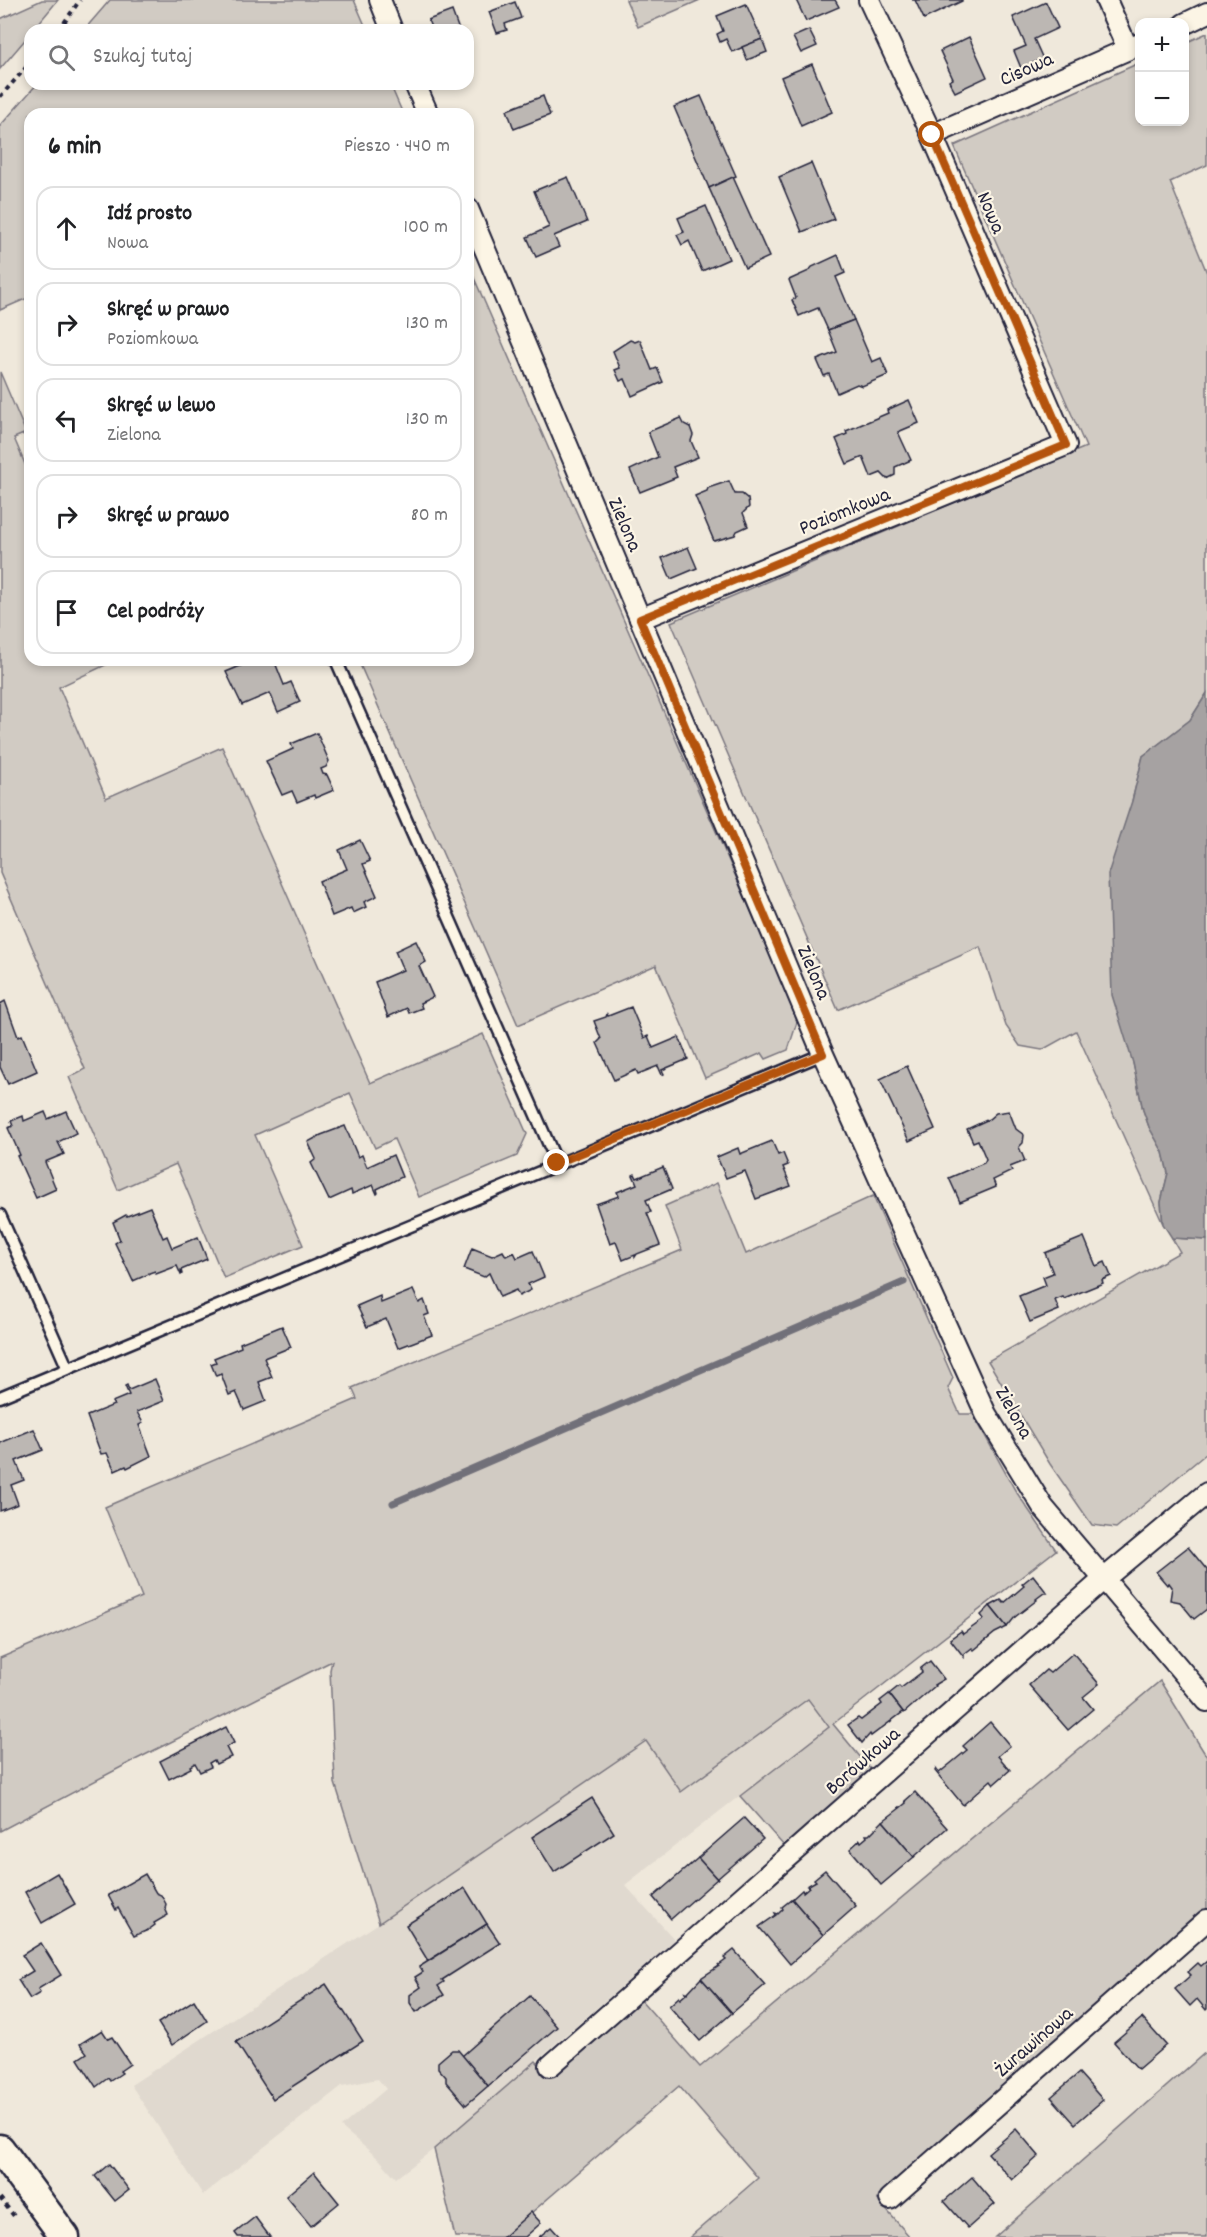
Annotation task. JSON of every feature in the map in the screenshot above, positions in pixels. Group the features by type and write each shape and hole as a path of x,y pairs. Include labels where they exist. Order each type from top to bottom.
{"main road":[{"path":"2,2155 65,2237"}],"street":[{"path":"380,0 390,24"},
{"name":"Nowa","path":"869,0 932,135 1066,445"},
{"path":"1106,0 1134,47"},
{"path":"1189,22 1207,13"},
{"name":"Cisowa","path":"932,135 1134,47"},
{"path":"418,90 425,108"},
{"name":"Zielona","path":"474,224 823,1054 986,1414 1043,1507 1207,1701"},
{"name":"Poziomkowa","path":"640,619 1066,445"},
{"name":"Borówkowa","path":"550,2066 1105,1578 1207,1493"},
{"name":"Żurawinowa","path":"890,2199 1207,1920"}],"lane":[{"path":"339,666 557,1163"},
{"path":"0,1396 823,1054"},
{"path":"0,1215 68,1369"}],"path":[{"path":"63,24 80,0"},
{"path":"0,97 24,70"}],"shaded area":[{"path":"42,0 58,0 38,24 24,24 24,41 0,69 0,19"},
{"path":"110,0 354,0 364,24 89,24"},
{"path":"626,0 700,0 638,27"},
{"path":"1207,33 1207,165 1170,182 1207,273 1207,693 1190,720 1143,756 1132,801 1133,1063 1143,1110 1149,1127 1163,1152 1168,1173 1161,1202 1163,1224 1076,1031 1042,1050 1020,1046 1006,1026 980,947 838,1010 671,622 1086,447 954,146 1135,65 1135,126 1189,126 1189,41"},
{"path":"32,90 393,90 400,108 24,108 24,300 0,310 0,126"},
{"path":"474,278 798,1019 788,1050 766,1059 762,1053 705,1078 656,965 518,1025 361,666 474,666"},
{"path":"0,372 24,428 24,434 14,438 24,462 24,666 104,666 59,687 106,798 222,747 370,1083 483,1034 527,1134 517,1156 419,1197 394,1139 375,1148 350,1093 255,1135 303,1245 224,1278 176,1164 118,1190 69,1077 85,1069 0,873"},
{"path":"1207,693 1207,1240 1172,1238 1163,1224 1161,1202 1168,1173 1163,1152 1149,1127 1143,1110 1133,1063 1112,995 1108,874 1132,801 1143,756 1190,720"},
{"path":"717,1183 746,1254 873,1196 953,1378 948,1388 960,1414 973,1414 1015,1490 1056,1550 833,1724 871,1770 784,1846 740,1796 829,1727 808,1699 681,1792 646,1741 379,1923 335,1783 330,1670 332,1661 0,1831 0,1658 142,1597 105,1507 357,1399 352,1388 682,1250 665,1206"},
{"path":"1172,1238 1207,1240 1207,1453 1116,1528 1092,1525 1050,1464 988,1361 1180,1252"},
{"path":"1160,1681 1207,1757 1207,1911 877,2199 910,2237 690,2237 758,2178 679,2086 503,2237 455,2237 434,2149 536,2061 549,2075 640,1999 700,2067"},
{"path":"807,1699 829,1726 625,1885 675,1940 434,2149 396,2178 380,2160 341,2127 386,2089 378,2079 342,2086 203,2195 131,2085 379,1923 646,1741 681,1791"},
{"path":"1207,2051 1207,2237 995,2237"}],"building":[{"path":"796,0 835,0 839,7 806,21"},
{"path":"915,0 962,0 962,1 924,19"},
{"path":"515,2 521,18 505,24 507,30 497,33 489,12"},
{"path":"1046,2 1058,28 1034,39 1043,59 1021,68 1014,51 1026,46 1013,17"},
{"path":"746,4 762,39 732,52 726,39 720,42 717,34 723,31 717,16"},
{"path":"452,11 457,24 430,24 428,20"},
{"path":"809,30 817,46 801,53 793,37"},
{"path":"969,37 987,77 955,92 949,81 953,79 940,51"},
{"path":"762,39 767,52 747,60 742,47"},
{"path":"812,64 832,112 801,126 781,77"},
{"path":"543,96 550,115 514,129 507,110"},
{"path":"701,96 736,176 709,188 674,107"},
{"path":"811,163 834,219 802,232 779,177"},
{"path":"568,177 587,222 554,236 559,247 536,257 527,237 549,227 534,191"},
{"path":"733,177 769,257 745,268 709,188"},
{"path":"706,206 729,259 702,271 689,241 682,245 677,235 684,232 678,218"},
{"path":"838,255 845,273 836,277 854,320 828,330 818,308 799,316 792,300 796,298 789,280"},
{"path":"854,320 872,362 881,358 888,375 862,386 857,384 837,393 829,374 824,376 817,360 837,352 828,330"},
{"path":"630,340 635,342 640,340 652,370 657,368 663,382 632,396 625,379 620,381 615,370 620,368 613,351"},
{"path":"909,400 919,423 898,432 911,460 895,467 895,475 887,479 881,473 871,477 863,457 847,464 836,439 847,434 846,431 888,413 887,410"},
{"path":"681,418 684,424 690,427 693,435 691,441 698,457 673,467 677,477 640,492 630,470 658,457 648,432"},
{"path":"729,481 735,494 742,494 748,499 749,507 743,513 748,526 737,531 735,535 714,541 695,496 707,491 708,488"},
{"path":"688,547 697,568 671,579 662,558"},
{"path":"240,666 276,666 284,685 291,682 300,702 278,712 270,693 242,705 226,672"},
{"path":"317,733 329,761 326,767 321,769 323,774 327,775 334,790 297,802 292,791 282,795 266,761 293,749 291,744"},
{"path":"360,840 370,861 363,864 377,896 364,902 366,907 353,913 351,908 332,916 319,881 347,869 339,850"},
{"path":"416,941 426,962 419,966 433,997 420,1003 422,1008 409,1013 407,1008 388,1017 375,982 403,970 395,951"},
{"path":"5,1001 18,1037 22,1035 37,1071 8,1084 0,1067 0,1004"},
{"path":"631,1007 644,1038 648,1036 653,1048 679,1037 688,1059 662,1070 664,1074 662,1075 658,1066 638,1074 636,1070 614,1080 597,1043 601,1039 594,1021 606,1017 607,1014 608,1016"},
{"path":"907,1066 935,1129 909,1141 880,1079"},
{"path":"66,1111 76,1133 58,1142 64,1154 45,1162 56,1189 36,1198 17,1156 20,1155 8,1128 13,1126 11,1121 23,1116 24,1121 45,1112 48,1119"},
{"path":"1009,1111 1016,1129 1024,1135 1023,1143 1019,1147 1025,1161 1010,1167 1012,1171 993,1180 996,1187 960,1202 949,1178 984,1163 986,1159 978,1140 973,1142 967,1129 989,1119 996,1113"},
{"path":"345,1126 358,1157 362,1155 367,1167 393,1155 402,1177 377,1189 377,1194 373,1185 352,1194 351,1190 329,1200 311,1163 316,1159 308,1142"},
{"path":"772,1141 778,1155 783,1153 788,1165 783,1167 791,1186 756,1199 745,1171 726,1178 717,1157 738,1148 740,1154"},
{"path":"663,1167 672,1189 646,1200 651,1212 647,1213 660,1245 623,1260 616,1242 610,1244 596,1204 619,1196 617,1192 637,1184 633,1175 635,1174 637,1178"},
{"path":"150,1207 163,1238 167,1236 172,1248 198,1237 207,1259 181,1270 181,1275 177,1266 156,1274 155,1271 149,1273 133,1281 115,1243 120,1240 113,1222"},
{"path":"1084,1237 1096,1266 1105,1262 1111,1276 1102,1280 1103,1283 1064,1299 1063,1297 1055,1300 1059,1310 1030,1322 1019,1296 1046,1285 1043,1277 1053,1273 1045,1253"},
{"path":"472,1248 492,1256 503,1251 506,1256 514,1252 517,1258 533,1251 544,1277 528,1284 531,1290 519,1296 516,1290 500,1297 489,1273 484,1277 464,1269"},
{"path":"413,1290 419,1303 424,1300 429,1314 424,1316 432,1335 398,1348 386,1319 367,1327 357,1306 380,1296 381,1303"},
{"path":"282,1326 291,1347 264,1358 272,1377 259,1382 266,1401 244,1410 236,1392 229,1395 221,1374 216,1376 211,1364 216,1362 214,1358 241,1347 240,1343"},
{"path":"155,1379 164,1401 137,1412 143,1423 139,1425 151,1456 127,1468 126,1466 115,1471 107,1453 101,1454 87,1416 114,1405 112,1402 129,1395 125,1386 127,1385 129,1390"},
{"path":"34,1429 43,1450 16,1461 24,1480 11,1485 18,1504 0,1511 0,1443"},
{"path":"1188,1547 1207,1570 1207,1609 1194,1619 1180,1602 1170,1600 1172,1587 1169,1583 1167,1585 1156,1572"},
{"path":"1033,1575 1047,1593 1036,1599 1007,1627 990,1606 1001,1600 1004,1603"},
{"path":"990,1606 1007,1627 995,1633 974,1650 972,1648 964,1654 964,1657 950,1639 961,1631 963,1634 984,1619 981,1615"},
{"path":"1073,1653 1099,1684 1083,1697 1093,1709 1068,1730 1029,1685 1046,1670 1050,1673"},
{"path":"930,1661 944,1679 934,1685 904,1713 889,1694 922,1672 920,1669"},
{"path":"889,1694 903,1712 871,1736 870,1734 862,1743 848,1725 858,1718 861,1720 882,1704 880,1701"},
{"path":"990,1722 1010,1746 998,1756 1010,1770 994,1784 991,1780 963,1805 935,1771 936,1769 939,1773 967,1750 963,1746"},
{"path":"226,1727 234,1743 226,1747 231,1757 216,1764 214,1760 209,1763 211,1767 200,1772 195,1763 190,1766 191,1768 169,1779 160,1761"},
{"path":"915,1792 947,1828 914,1857 883,1821 906,1803 905,1801"},
{"path":"592,1798 614,1833 554,1872 532,1837"},
{"path":"744,1818 763,1839 717,1879 698,1858"},
{"path":"883,1821 914,1857 881,1885 850,1849 867,1837 866,1835 869,1835"},
{"path":"698,1858 717,1879 671,1919 653,1897"},
{"path":"825,1870 856,1906 823,1935 792,1899 816,1881 814,1879"},
{"path":"57,1873 75,1904 42,1923 25,1892"},
{"path":"145,1874 156,1893 161,1895 168,1915 154,1923 155,1925 148,1930 134,1936 108,1895"},
{"path":"465,1888 487,1924 428,1961 406,1925"},
{"path":"792,1899 823,1935 790,1964 759,1927 776,1915 775,1913 778,1914 783,1909 782,1907"},
{"path":"487,1924 500,1943 442,1980 444,1982 438,1986 444,1995 416,2012 410,2003 410,1995 421,1987 415,1977 423,1972 419,1967"},
{"path":"41,1943 61,1975 38,1989 40,1993 30,1999 18,1980 33,1971 22,1955"},
{"path":"734,1950 765,1985 732,2013 701,1978 719,1966 718,1964 726,1960 724,1958"},
{"path":"1207,1961 1206,2010 1197,1999 1190,2006 1175,1989 1191,1975 1188,1972 1198,1963 1201,1966"},
{"path":"701,1978 732,2013 700,2041 669,2006 686,1994 685,1992 687,1993"},
{"path":"326,1984 363,2041 273,2099 236,2042"},
{"path":"530,1996 557,2027 488,2086 462,2056"},
{"path":"194,2000 207,2021 172,2045 158,2023"},
{"path":"1142,2018 1166,2045 1138,2069 1114,2042"},
{"path":"102,2030 108,2039 112,2037 130,2064 120,2071 122,2073 110,2081 108,2078 96,2087 78,2059 87,2053 80,2044"},
{"path":"452,2050 458,2050 488,2086 466,2105 446,2082 446,2077 438,2068 438,2062"},
{"path":"1079,2073 1103,2100 1075,2124 1051,2097"},
{"path":"1016,2129 1039,2156 1012,2180 988,2153"},
{"path":"109,2164 129,2190 115,2201 95,2176"},
{"path":"314,2172 339,2203 311,2226 286,2196"},
{"path":"972,2177 995,2204 968,2228 944,2201"},
{"path":"531,2212 541,2223 525,2237 503,2237"},
{"path":"255,2217 270,2237 238,2237 235,2233"},
{"path":"551,2227 560,2237 539,2237"}],"waterway":[{"path":"393,1503 904,1282"}],"route":[{"path":"557,1163 823,1054 640,619 1066,445 932,135"}]}
